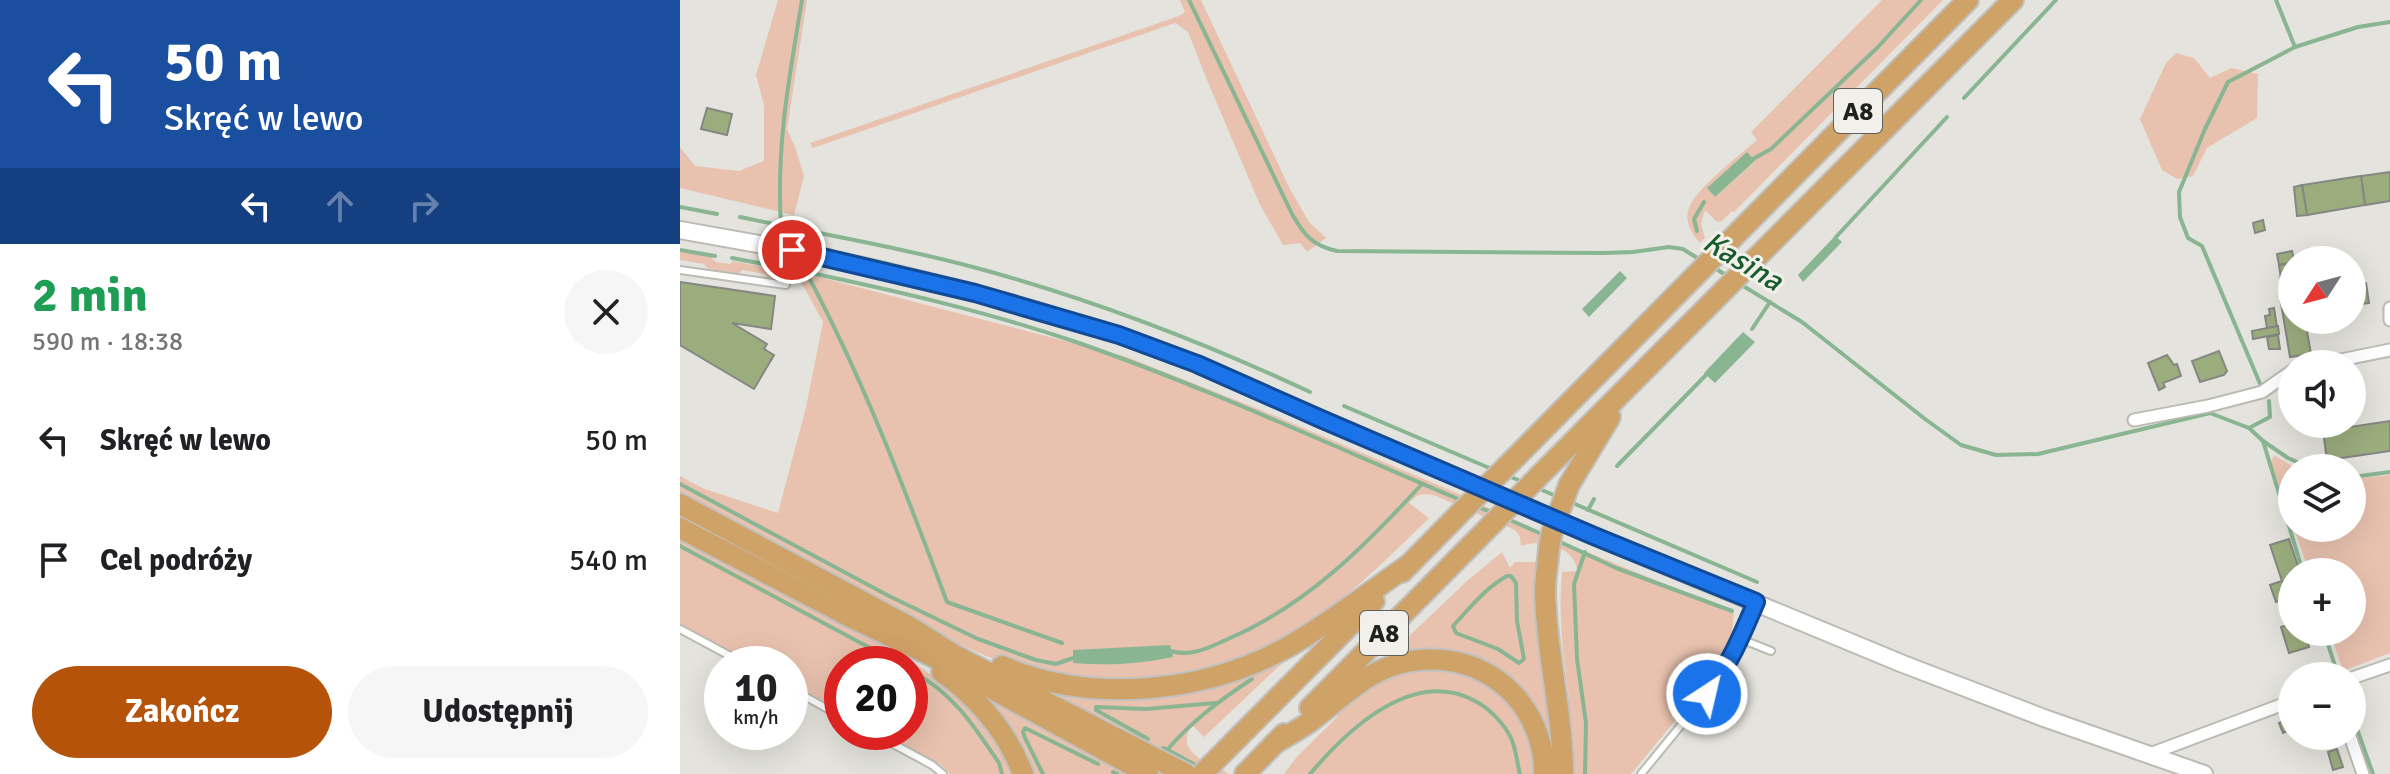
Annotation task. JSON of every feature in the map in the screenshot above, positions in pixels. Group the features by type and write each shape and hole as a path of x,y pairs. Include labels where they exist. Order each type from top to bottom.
{"highway":[{"name":"A8","path":"1202,774 1968,0"},
{"name":"A8","path":"1249,770 2013,0"},
{"path":"1563,774 1563,747 1545,589 1549,548 1569,485 1629,387"},
{"path":"680,504 910,627 956,656 1186,774"},
{"path":"680,528 932,656 1148,774"},
{"path":"910,627 1039,679 1105,689 1166,686 1231,671 1293,644 1410,564"},
{"path":"848,616 944,674 971,695 1000,729 1023,774"},
{"path":"1275,743 1311,721 1362,681 1389,666 1442,659 1471,666 1502,684 1515,696 1537,735 1544,774"}],"main road":[{"path":"680,230 792,250 975,293 1119,335 1197,364 1594,536 1903,664 2204,774"}],"street":[{"path":"2390,308 2390,320"},
{"path":"2366,355 2390,350"},
{"path":"2134,420 2262,392 2278,381"},
{"path":"2366,673 2390,665"},
{"path":"2150,754 2278,706"},
{"path":"2355,750 2363,774"}],"lane":[{"path":"680,270 786,285 792,250"},
{"path":"1641,774 1723,674 1756,602"},
{"path":"680,629 712,646"},
{"path":"1741,639 1771,651"},
{"path":"904,750 943,774"}],"shaded area":[{"path":"778,0 807,0 787,129 804,176 794,215 680,188 680,147 695,166 739,171 764,161 764,106 756,75"},
{"path":"1180,0 1201,0 1289,187 1309,222 1326,238 1307,252 1300,243 1283,245 1260,205 1188,32 1175,23 813,148 810,143 1179,16 1185,12"},
{"path":"1882,0 1943,0 1734,212 1717,222 1705,210 1701,224 1705,238 1700,243 1689,227 1689,208 1709,182 1757,140 1751,132","holes":["1747,153 1755,162 1715,197 1708,189"]},
{"path":"2176,53 2194,58 2210,78 2231,68 2258,74 2257,118 2207,148 2193,176 2177,179 2162,170 2140,119 2166,63"},
{"path":"1747,152 1755,161 1715,197 1707,188"},
{"path":"1835,236 1842,242 1803,282 1798,275"},
{"path":"680,252 708,255 716,262 730,264 733,261 779,270 779,279 742,270 738,274 708,269 704,264 680,260"},
{"path":"1620,271 1627,278 1589,317 1582,309"},
{"path":"815,276 1127,357 1261,410 1734,613 1730,648 1718,669 1631,774 1571,774 1563,699 1569,698 1561,604 1562,572 1577,571 1575,563 1571,556 1556,546 1538,543 1521,546 1515,530 1436,496 1424,494 1409,503 1429,518 1361,583 1286,639 1224,666 1156,679 1087,679 1021,668 985,656 680,496 680,476 702,488 778,513 806,407 823,322 800,280"},
{"path":"1743,332 1755,342 1715,383 1704,373"},
{"path":"2274,455 2278,457 2278,482 2271,462"},
{"path":"2390,475 2390,653 2366,662 2340,662 2335,646 2366,646 2366,558 2304,558 2299,542 2366,542 2366,478"},
{"path":"680,537 883,646 824,646 824,701 808,693 808,646 721,646 680,624"},
{"path":"1502,552 1510,568 1515,562 1539,562 1556,765 1501,674 1384,660"},
{"path":"1170,645 1173,657 1135,663 1073,663 1073,650"},
{"path":"1293,653 1204,737 1192,725 1187,735 1190,750 1229,774 1204,774 1030,683 1093,692"},
{"path":"1449,668 1480,679 1513,707 1526,731 1535,774 1284,774 1338,716 1335,711 1377,681 1409,669"},
{"path":"928,673 962,700 990,729 1014,774 950,774 941,765 914,750 928,750"},
{"path":"983,697 1125,774 1029,774"}],"building":[{"path":"707,108 732,114 727,135 701,129"},
{"path":"2390,172 2390,201 2365,205 2361,176"},
{"path":"2361,176 2365,205 2307,215 2302,185"},
{"path":"2302,185 2307,215 2297,216 2294,187"},
{"path":"2263,220 2265,230 2255,233 2253,223"},
{"path":"680,282 775,296 771,329 732,323 767,344 764,349 774,355 754,389 680,345"},
{"path":"2274,308 2277,327 2267,328 2265,316 2270,315 2269,309"},
{"path":"2278,326 2279,334 2253,339 2252,331"},
{"path":"2286,334 2307,334 2310,350 2289,350"},
{"path":"2278,335 2280,349 2269,349 2267,337"},
{"path":"2219,351 2227,371 2224,375 2200,382 2192,361"},
{"path":"2167,355 2174,365 2177,364 2181,376 2163,383 2165,387 2159,390 2148,363"},
{"path":"2390,421 2390,451 2326,454 2324,438 2366,438 2366,425"},
{"path":"2290,542 2295,558 2278,558 2278,569 2270,545"},
{"path":"2278,582 2278,601 2276,602 2270,585"},
{"path":"2287,646 2309,647 2289,653"},
{"path":"2337,750 2343,767 2333,770 2328,752"}],"waterway":[{"path":"781,226 782,140 802,0"},
{"name":"Kasina","path":"1189,0 1292,214 1315,243 1337,251 1603,253 1669,247 1683,249 1702,261"},
{"path":"1753,159 1771,149 1878,47 1921,0"},
{"path":"1964,98 2056,0"},
{"path":"2276,0 2295,47"},
{"path":"2261,386 2202,246 2188,238 2180,217 2179,192 2228,82 2295,47 2358,27 2390,22"},
{"path":"1836,237 1947,117"},
{"path":"1697,231 1694,219 1704,202"},
{"path":"680,207 717,214"},
{"path":"740,217 924,255 1026,282 1150,324 1310,392"},
{"path":"680,250 715,256"},
{"path":"732,258 779,267"},
{"name":"Kasina","path":"1713,267 1729,277"},
{"path":"800,271 806,272 865,393 947,602 1062,643"},
{"path":"806,272 942,303 1076,342 1223,398 1463,501"},
{"name":"Kasina","path":"1740,284 1802,322 1961,445 1996,455 2038,454 2210,413 2249,428 2282,454"},
{"path":"1752,329 1770,302"},
{"path":"1617,466 1706,375"},
{"path":"2249,428 2270,417 2269,401"},
{"path":"1344,406 1494,470"},
{"path":"2263,441 2299,558"},
{"name":"Kasina","path":"2366,475 2390,472"},
{"path":"1506,475 1523,482"},
{"path":"680,484 889,596 978,639 1036,660 1056,664 1073,658"},
{"path":"1170,651 1186,653 1207,648 1284,609 1333,572 1379,530 1422,484"},
{"path":"1535,487 1556,496"},
{"path":"1588,510 1594,499"},
{"path":"1568,501 1757,582"},
{"path":"1475,506 1493,513"},
{"path":"1505,518 1544,535"},
{"path":"1556,540 1616,568 1732,611"},
{"path":"680,546 866,646"},
{"path":"1585,552 1574,584 1577,659 1586,723 1585,774"},
{"path":"1507,576 1511,576 1516,583 1517,621 1524,659 1519,663 1498,649 1456,633 1453,626 1484,593 1507,576"},
{"path":"2329,646 2334,662"},
{"path":"1163,748 1167,750 1207,712 1252,679"},
{"path":"928,681 950,699 980,735 999,763 1002,774"},
{"path":"1310,774 1363,722 1406,697 1430,692 1453,693 1477,702 1492,713 1511,738 1520,774"},
{"path":"1148,739 1096,710 1096,707 1146,709 1215,703"},
{"path":"1043,774 1025,738 1025,728 1098,764"},
{"path":"1168,750 1199,767"},
{"path":"2364,750 2373,774"},
{"path":"1113,772 1117,774"}],"route":[{"path":"792,250 975,293 1119,335 1197,364 1594,536 1756,602 1723,674 1707,694"}]}
